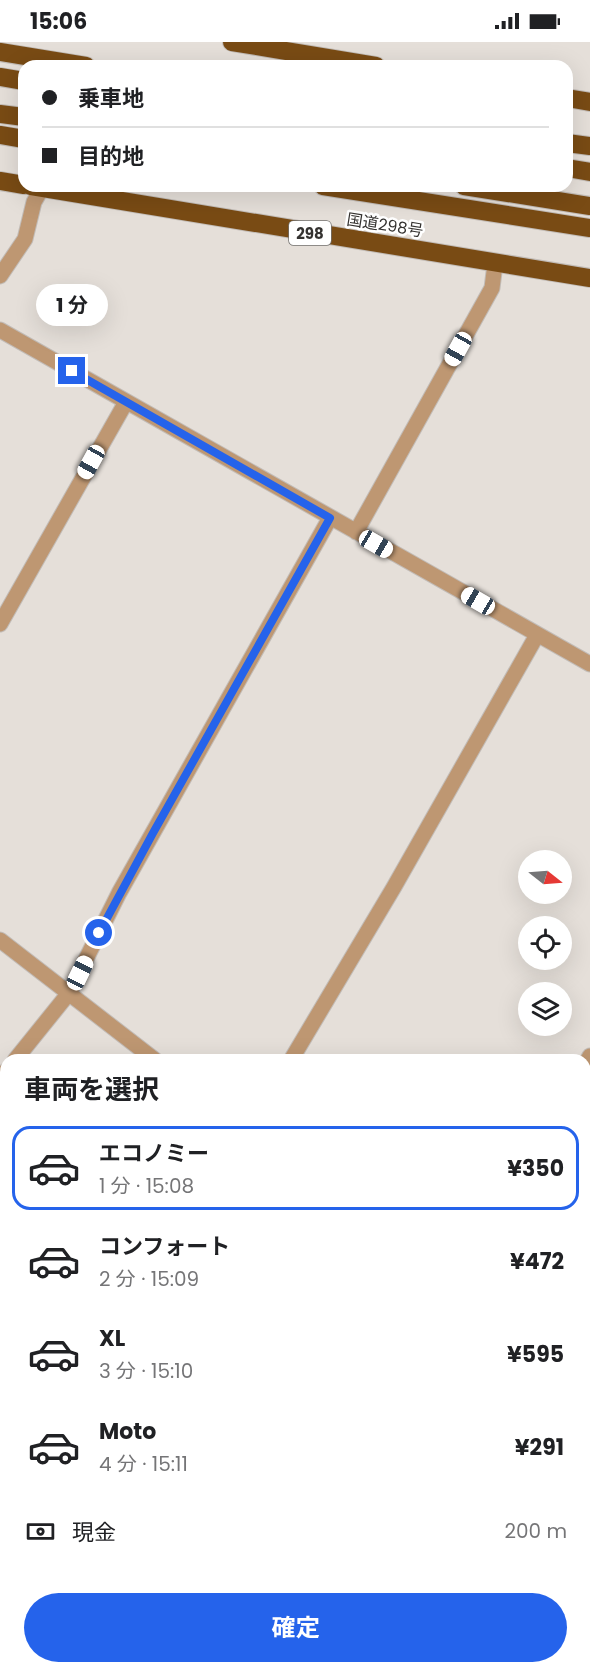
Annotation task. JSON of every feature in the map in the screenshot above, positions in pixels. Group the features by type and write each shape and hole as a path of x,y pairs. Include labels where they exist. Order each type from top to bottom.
{"highway":[{"path":"232,42 340,60"},
{"path":"0,52 49,60"},
{"path":"0,77 18,80"},
{"path":"573,99 590,102"},
{"path":"0,114 18,116"},
{"path":"0,135 18,138"},
{"path":"573,144 590,146"},
{"path":"573,169 590,172"},
{"name":"国道298号","path":"0,181 18,184"},
{"name":"国道298号","path":"68,192 590,278"},
{"name":"国道298号","path":"361,192 590,228"},
{"path":"502,192 590,206"}],"street":[{"path":"0,276 25,239 34,202 33,192"},
{"path":"356,532 492,288 495,264"},
{"path":"0,330 590,664"},
{"path":"0,624 126,402"},
{"path":"20,1054 69,993 119,893 330,518"},
{"path":"295,1054 394,887 537,635"},
{"path":"0,940 146,1054"}],"route":[{"path":"72,371 330,518 119,893 99,933"}]}
